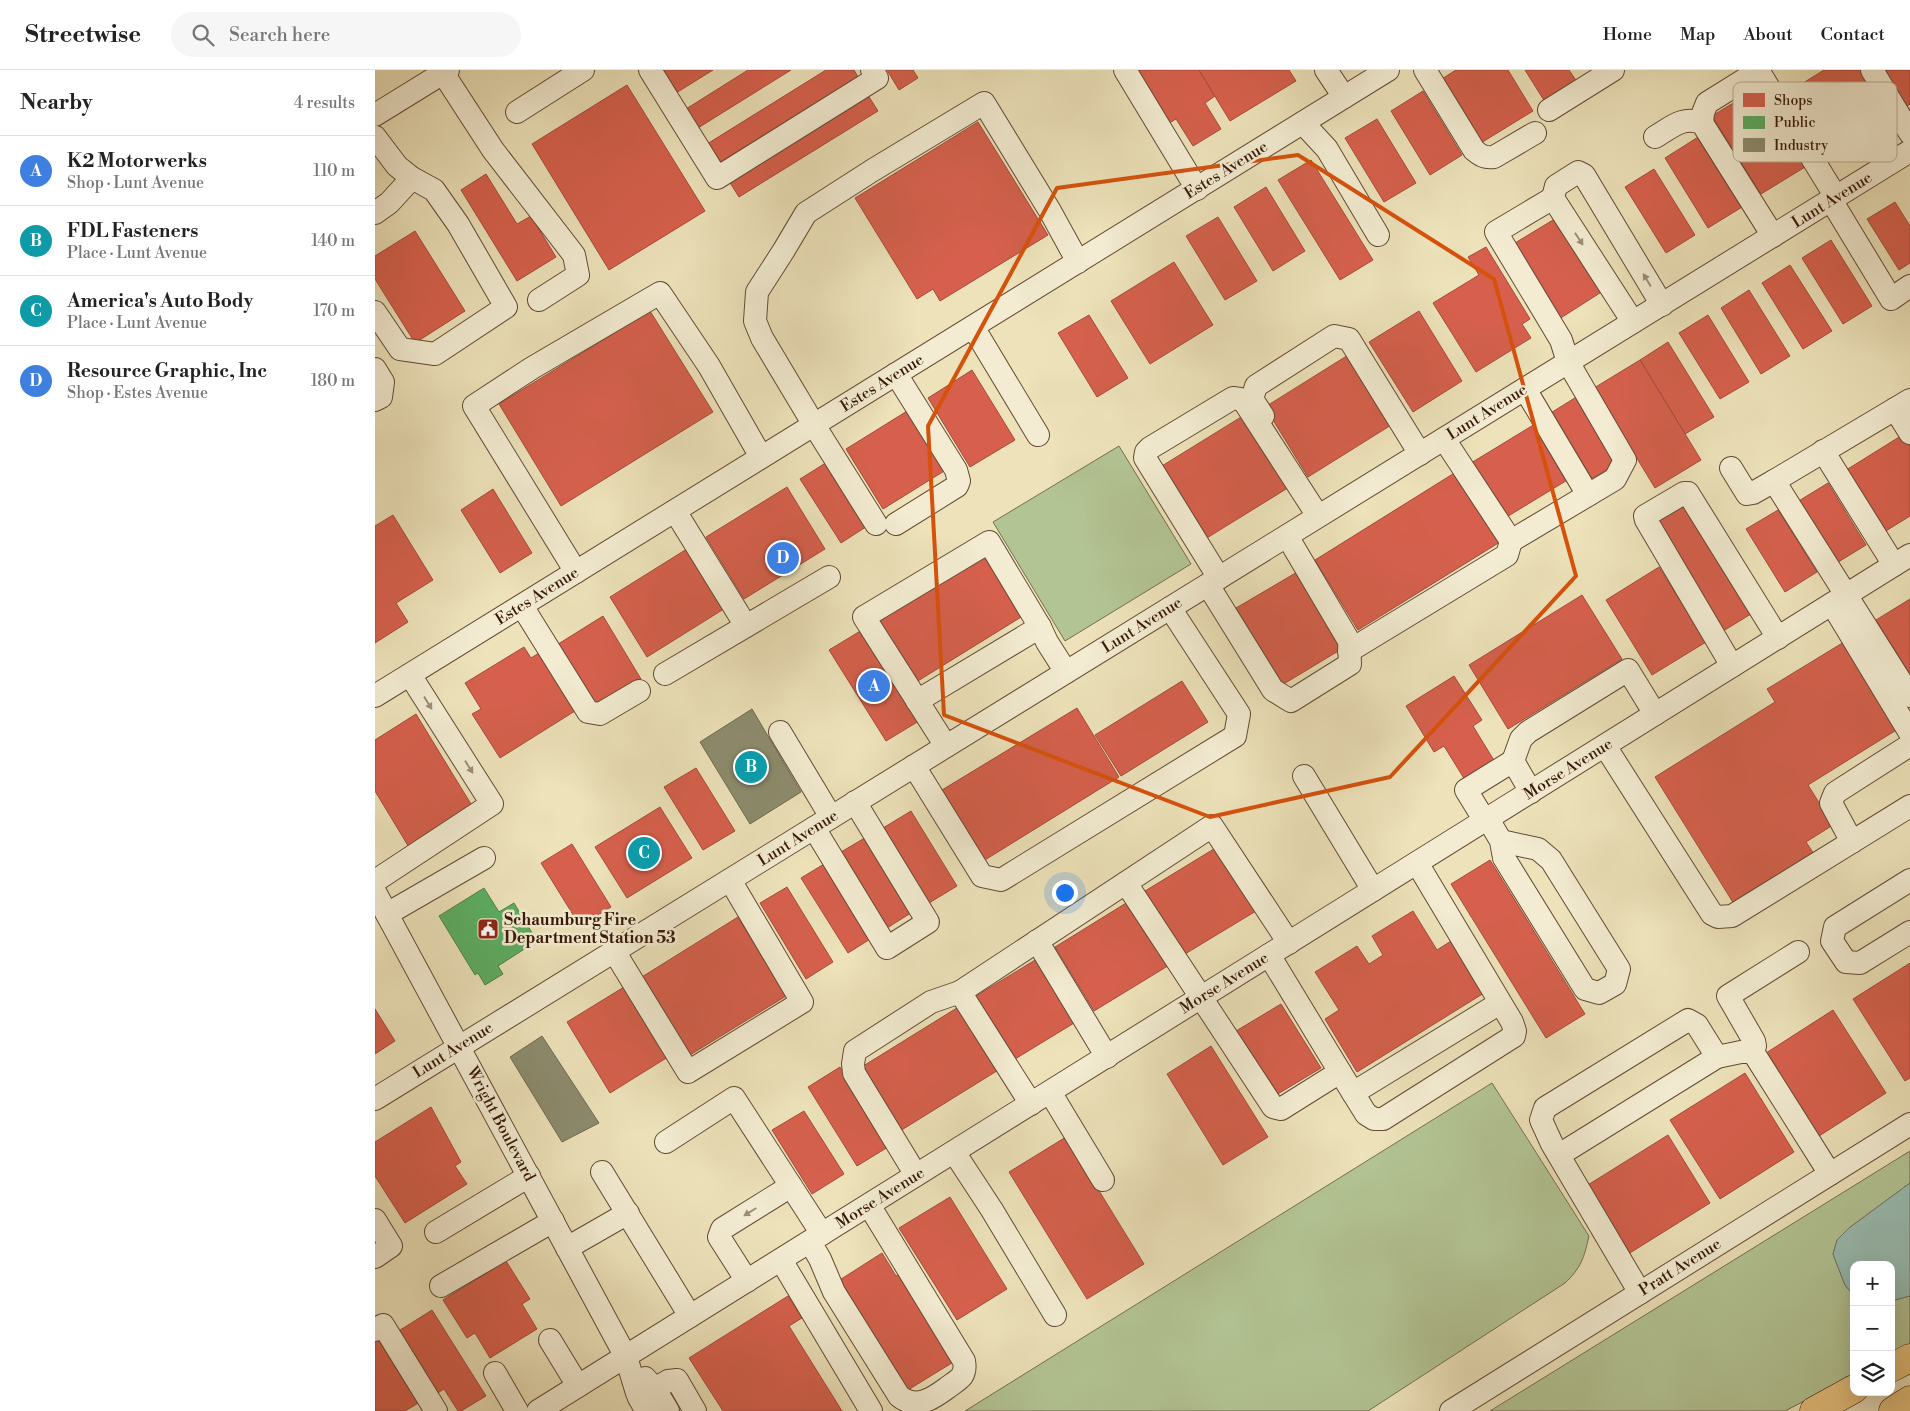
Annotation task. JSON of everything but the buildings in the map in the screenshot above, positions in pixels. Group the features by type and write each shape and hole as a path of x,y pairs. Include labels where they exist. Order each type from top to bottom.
{"highway":[{"path":"1895,1366 1910,1358"},
{"path":"1814,1411 1850,1391"},
{"path":"1893,1411 1910,1400"}],"street":[{"path":"517,112 583,70"},
{"path":"650,70 717,178 877,78 872,70"},
{"path":"1125,70 1197,189"},
{"path":"1326,70 1347,95"},
{"path":"1335,70 1347,95"},
{"name":"Estes Avenue","path":"375,696 1388,70"},
{"path":"1425,70 1479,156 1494,157 1535,133"},
{"path":"1549,110 1583,78 1613,70"},
{"path":"1872,70 1879,82"},
{"path":"375,115 446,72 493,150 574,255 578,275 539,300"},
{"path":"1741,82 1752,75 1761,76 1765,82"},
{"path":"1702,123 1707,103 1733,87"},
{"path":"896,374 956,470 959,481 957,486 886,524 814,425 762,338 755,321 757,292 785,250 806,213 881,165 984,103 1078,262"},
{"path":"1897,111 1910,133"},
{"path":"1655,138 1681,121 1692,119 1702,123 1773,236"},
{"path":"1303,123 1327,149 1378,235"},
{"path":"375,137 397,166 412,178 434,190 458,224 505,307 435,354 400,349 375,312"},
{"name":"Lunt Avenue","path":"1897,159 1910,151"},
{"path":"1815,162 1837,196"},
{"path":"1819,162 1891,299 1910,286"},
{"name":"Lunt Avenue","path":"375,1099 1892,162"},
{"path":"1633,322 1553,198 1555,186 1578,172 1584,175 1662,304"},
{"path":"375,213 389,203 412,178"},
{"path":"1349,651 1507,555 1511,541 1615,479 1625,460 1568,362 1561,340 1496,232 1553,198"},
{"path":"576,572 474,406 532,368 660,293 709,366 761,457"},
{"path":"973,327 1038,435"},
{"path":"1321,515 1252,398 1255,386 1334,336 1349,340 1420,454"},
{"path":"375,369 383,382 381,397 375,400"},
{"path":"1525,389 1588,495"},
{"path":"1287,536 1349,641 1349,664 1291,700 1273,690 1145,458 1147,452 1233,398 1240,398 1321,515"},
{"path":"1731,468 1747,494 1753,493 1903,404 1910,433"},
{"path":"1444,439 1511,541"},
{"path":"1823,452 1902,560"},
{"path":"1774,481 1910,733"},
{"path":"1732,666 1645,516 1683,493 1688,493 1778,638"},
{"path":"675,511 746,626"},
{"path":"946,746 864,617 989,542 1066,672"},
{"name":"Morse Avenue","path":"537,1411 1902,560"},
{"path":"665,674 829,577"},
{"path":"1839,600 1910,696"},
{"path":"522,606 588,712 600,714 639,691"},
{"path":"914,766 982,876 1001,880 1227,741 1235,736 1239,714 1170,608"},
{"path":"917,701 1040,627"},
{"path":"1501,841 1538,849 1551,860 1619,969 1615,984 1599,993 1585,989 1504,858 1501,841 1466,790 1513,761 1521,739 1528,732 1628,670 1655,714"},
{"path":"375,881 492,804 410,675"},
{"path":"781,732 822,822 887,948 928,922 855,802"},
{"path":"1852,842 1831,803 1835,793 1910,745"},
{"path":"1605,746 1712,914 1718,917 1732,916 1910,806"},
{"path":"1513,761 1531,792"},
{"path":"1304,776 1373,890"},
{"path":"916,1175 854,1073 855,1051 931,1002 960,992 1212,826 1289,942"},
{"path":"380,906 484,858"},
{"path":"1269,955 1366,1114 1374,1119 1383,1119 1514,1036 1515,1031 1512,1022 1417,863"},
{"path":"614,951 688,1072 802,1002 730,880"},
{"path":"1910,880 1835,927 1832,941 1846,962 1860,963 1910,932"},
{"path":"1125,883 1275,1109 1281,1109 1340,1072"},
{"name":"Wright Boulevard","path":"380,906 459,1046 647,1399 668,1411"},
{"path":"1037,941 1107,1056"},
{"path":"1798,952 1728,996 1754,1041 1753,1052 1830,1174"},
{"path":"960,992 1103,1180"},
{"path":"1353,1093 1500,1003"},
{"path":"1640,1293 1559,1155 1541,1120 1545,1108 1688,1020 1697,1025 1717,1057"},
{"path":"1559,1155 1717,1057 1741,1052 1753,1052"},
{"path":"666,1142 734,1098 791,1186 816,1238 834,1292 899,1396 906,1402 915,1404 927,1401 962,1377 965,1369 964,1360 869,1205"},
{"name":"Pratt Avenue","path":"1451,1411 1910,1124"},
{"path":"954,1152 992,1210 1055,1315"},
{"path":"603,1172 690,1316"},
{"path":"436,1232 529,1176"},
{"path":"747,1281 719,1237 722,1229 791,1186"},
{"path":"567,1248 628,1213"},
{"path":"375,1220 391,1246 375,1257"},
{"path":"441,1286 553,1222"},
{"path":"781,1260 871,1411"},
{"path":"375,1330 383,1325 433,1410"},
{"path":"550,1340 578,1386"},
{"path":"495,1373 517,1411"},
{"path":"647,1399 668,1381 677,1380 695,1411"}],"highlighted area":[{"path":"1298,155 1494,279 1576,576 1390,777 1210,817 944,715 928,426 1057,188"}],"green space":[{"path":"1119,446 1191,564 1065,641 993,522"},
{"path":"1492,1083 1589,1236 1583,1257 1575,1272 1565,1283 1368,1411 965,1411"},
{"path":"1910,1151 1910,1183 1849,1228 1837,1240 1833,1254 1845,1285 1850,1291 1850,1377 1785,1411 1490,1411"},
{"path":"1910,1296 1910,1344 1895,1352 1895,1306 1895,1300"}],"water":[{"path":"1910,1183 1910,1296 1895,1300 1895,1261 1850,1261 1850,1291 1845,1285 1833,1254 1837,1240 1849,1228"}],"place":[{"name":"Resource Graphic, Inc","path":"783,558"},
{"name":"K2 Motorwerks","path":"874,686"},
{"name":"FDL Fasteners","path":"751,767"},
{"name":"America's Auto Body","path":"644,853"},
{"name":"Schaumburg Fire Department Station 53","path":"488,929"}]}
